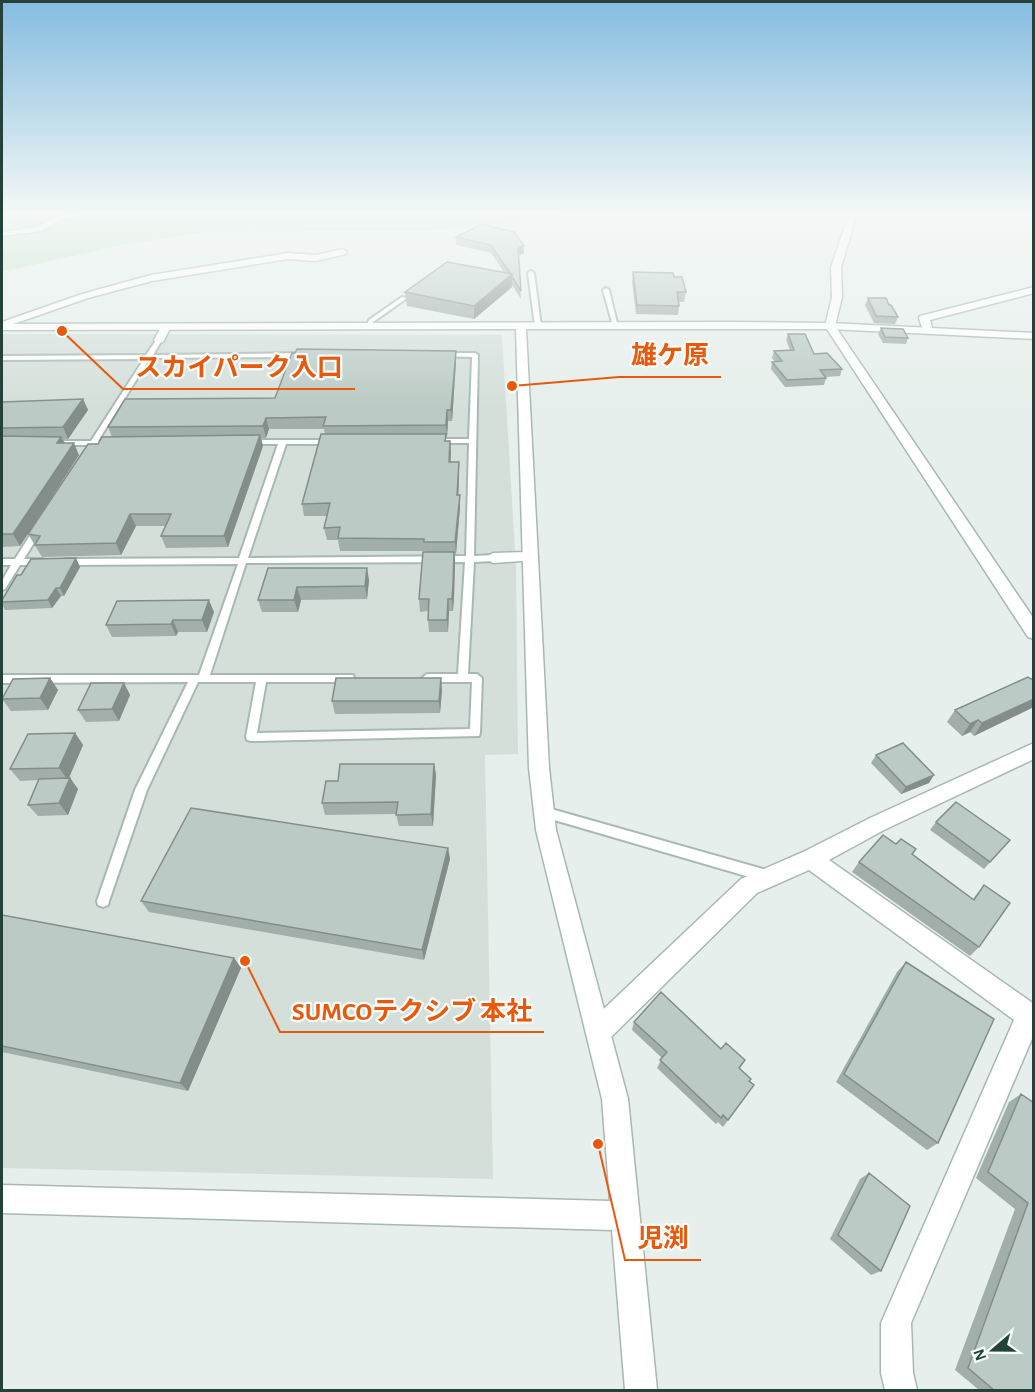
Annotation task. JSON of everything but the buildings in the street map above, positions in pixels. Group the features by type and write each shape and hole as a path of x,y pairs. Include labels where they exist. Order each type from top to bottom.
{"street":[{"path":"2,326 84,296 147,279"},
{"path":"836,279 837,297 830,326 1034,633"},
{"path":"928,331 924,318 1034,290"},
{"path":"2,326 830,326 1034,336"},
{"path":"529,326 531,557 539,768 549,841 615,1099 641,1390"},
{"path":"159,340 166,327"},
{"path":"492,558 531,557"},
{"path":"599,1031 749,886 811,859 886,819 1034,750"},
{"path":"811,859 1031,1017 896,1323 897,1372 901,1390"},
{"path":"2,1199 626,1216"}],"lane":[{"path":"529,326 531,279"},
{"path":"606,290 616,326"},
{"path":"368,326 371,321 404,298"},
{"path":"86,453 159,340"},
{"path":"2,358 309,355"},
{"path":"427,355 475,355 470,559 463,678"},
{"path":"425,441 472,441"},
{"path":"236,442 342,442"},
{"path":"103,901 141,790 199,679 244,561 283,442"},
{"path":"47,444 117,443"},
{"path":"2,587 42,523"},
{"path":"2,562 492,558"},
{"path":"262,678 251,737 475,733 477,678 416,678"},
{"path":"2,679 356,678"},
{"path":"544,812 770,877"}],"shaded area":[{"path":"2,334 502,335 516,567 518,754 485,755 493,1179 2,1168"}],"place":[{"name":"スカイパーク入口","path":"62,331"},
{"name":"雄ケ原","path":"512,386"},
{"name":"SUMCOテクシブ 本社","path":"245,961"},
{"name":"児渕","path":"598,1144"}]}
